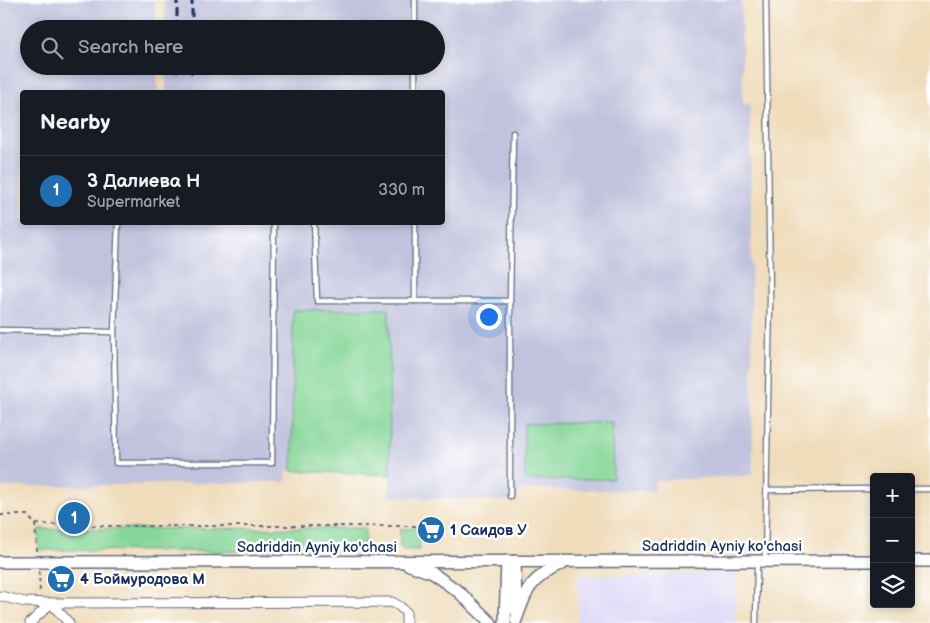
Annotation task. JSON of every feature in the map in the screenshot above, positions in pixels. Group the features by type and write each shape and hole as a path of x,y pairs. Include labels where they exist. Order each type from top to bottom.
{"street":[{"path":"511,561 512,622"},
{"path":"512,622 535,579 546,571 568,561"},
{"name":"Sadriddin Ayniy ko'chasi","path":"0,562 870,561"},
{"path":"915,561 930,561"},
{"path":"401,562 432,573 459,592 491,623"},
{"path":"0,596 25,602 51,603 392,602 406,612 406,623"},
{"path":"30,623 51,603"},
{"path":"51,603 69,623"}],"lane":[{"path":"415,0 415,20"},
{"path":"756,623 766,490 770,298 766,0"},
{"path":"415,75 415,90"},
{"path":"510,496 510,301 513,133"},
{"path":"118,225 114,332 116,463 272,463 274,225"},
{"path":"314,225 317,301 510,301"},
{"path":"415,225 415,301"},
{"path":"0,330 114,332"},
{"path":"766,490 870,489"},
{"path":"915,489 930,489"}],"path":[{"path":"0,515 27,515 35,524 107,526 422,526"}],"shaded area":[{"path":"0,0 155,0 156,20 20,20 20,75 157,75 158,90 20,90 20,225 445,225 445,90 166,90 166,75 445,75 445,20 165,20 164,0 741,0 743,103 750,104 753,475 655,481 654,491 519,489 517,501 390,497 390,475 287,471 286,482 0,487"},
{"path":"736,573 735,623 578,623 578,576"}],"green space":[{"path":"389,309 390,475 292,471 293,310"},
{"path":"612,422 613,479 525,480 524,424"},
{"path":"365,528 365,544 361,546 320,544 310,552 39,550 39,529"},
{"path":"419,528 420,550 403,550 400,547 400,529"}],"railway":[{"path":"177,0 177,20"},
{"path":"192,0 192,20"}],"place":[{"name":"3 Далиева Н","path":"74,518"},
{"name":"1 Саидов У","path":"431,530"},
{"name":"4 Боймуродова М","path":"61,579"}]}
